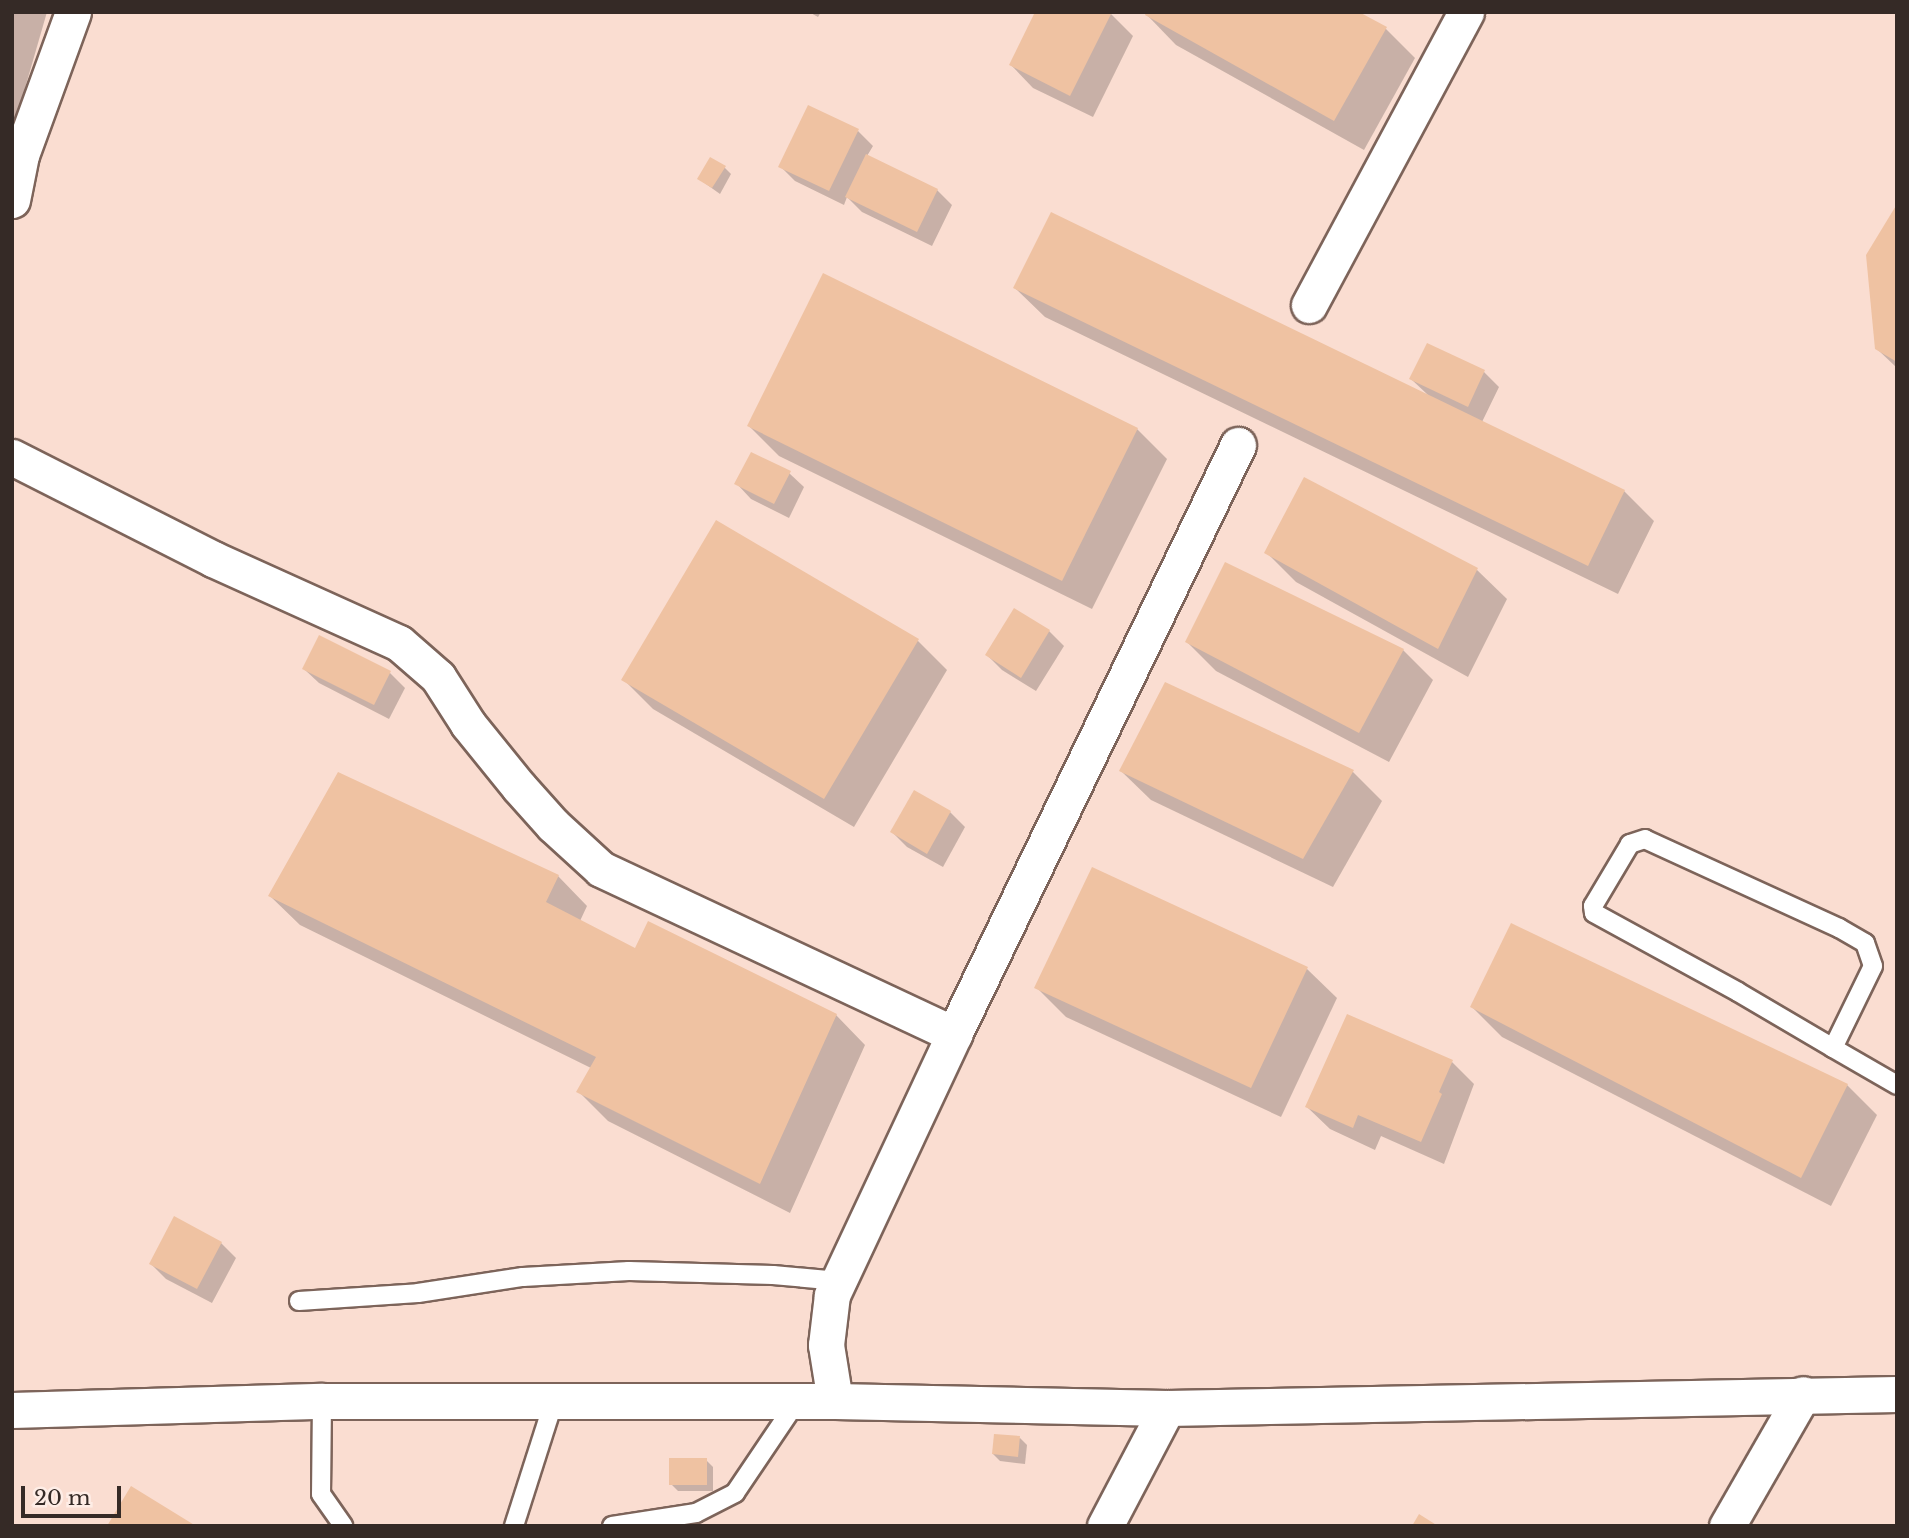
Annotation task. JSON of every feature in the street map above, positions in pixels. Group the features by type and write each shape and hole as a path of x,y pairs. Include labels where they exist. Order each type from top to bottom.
{"street":[{"path":"12,200 21,155 73,12"},
{"path":"1308,305 1466,12"},
{"path":"835,1401 827,1345 832,1295 954,1034 1238,445"},
{"path":"12,457 212,559 398,643 438,677 468,724 519,787 553,825 601,869 954,1034"},
{"path":"1727,1526 1803,1394"},
{"path":"12,1410 322,1401 835,1401 1167,1408 1897,1394"},
{"path":"1105,1526 1167,1408"}],"lane":[{"path":"1833,1048 1874,966 1865,943 1839,928 1645,839 1630,844 1593,906 1594,913 1897,1085"},
{"path":"299,1301 418,1293 523,1277 629,1271 772,1275 839,1281"},
{"path":"322,1401 321,1494 343,1526"},
{"path":"514,1526 554,1401"},
{"path":"612,1526 696,1513 735,1493 797,1401"}],"building":[{"path":"1035,12 1112,12 1070,96 1009,65"},
{"path":"1146,12 1359,12 1387,27 1334,121 1145,15"},
{"path":"808,105 859,129 829,191 778,167"},
{"path":"866,154 938,189 917,232 845,197"},
{"path":"710,157 726,166 712,188 697,179"},
{"path":"1897,204 1897,362 1875,349 1866,255"},
{"path":"1051,212 1625,490 1588,566 1013,288"},
{"path":"823,273 1138,428 1062,581 747,426"},
{"path":"1427,343 1485,370 1468,407 1409,379"},
{"path":"751,452 791,471 774,504 734,484"},
{"path":"1304,477 1478,568 1438,649 1264,553"},
{"path":"716,520 919,639 824,799 621,680"},
{"path":"1225,562 1404,649 1359,733 1185,642"},
{"path":"1014,608 1050,630 1021,678 985,655"},
{"path":"319,635 391,671 374,705 302,669"},
{"path":"1165,682 1354,770 1303,859 1119,771"},
{"path":"338,772 559,875 546,902 635,948 648,921 837,1014 760,1184 576,1092 596,1057 268,896"},
{"path":"914,790 951,811 927,854 890,832"},
{"path":"1092,867 1308,967 1251,1088 1034,988"},
{"path":"1511,923 1848,1084 1801,1178 1470,1007"},
{"path":"1347,1014 1453,1060 1439,1092 1442,1094 1421,1142 1358,1115 1353,1128 1305,1107"},
{"path":"174,1216 222,1242 197,1289 149,1264"},
{"path":"994,1434 1020,1436 1018,1457 992,1454"},
{"path":"669,1458 707,1458 707,1485 669,1485"},
{"path":"131,1486 196,1526 107,1526"},
{"path":"1419,1514 1438,1526 1412,1526"}]}
